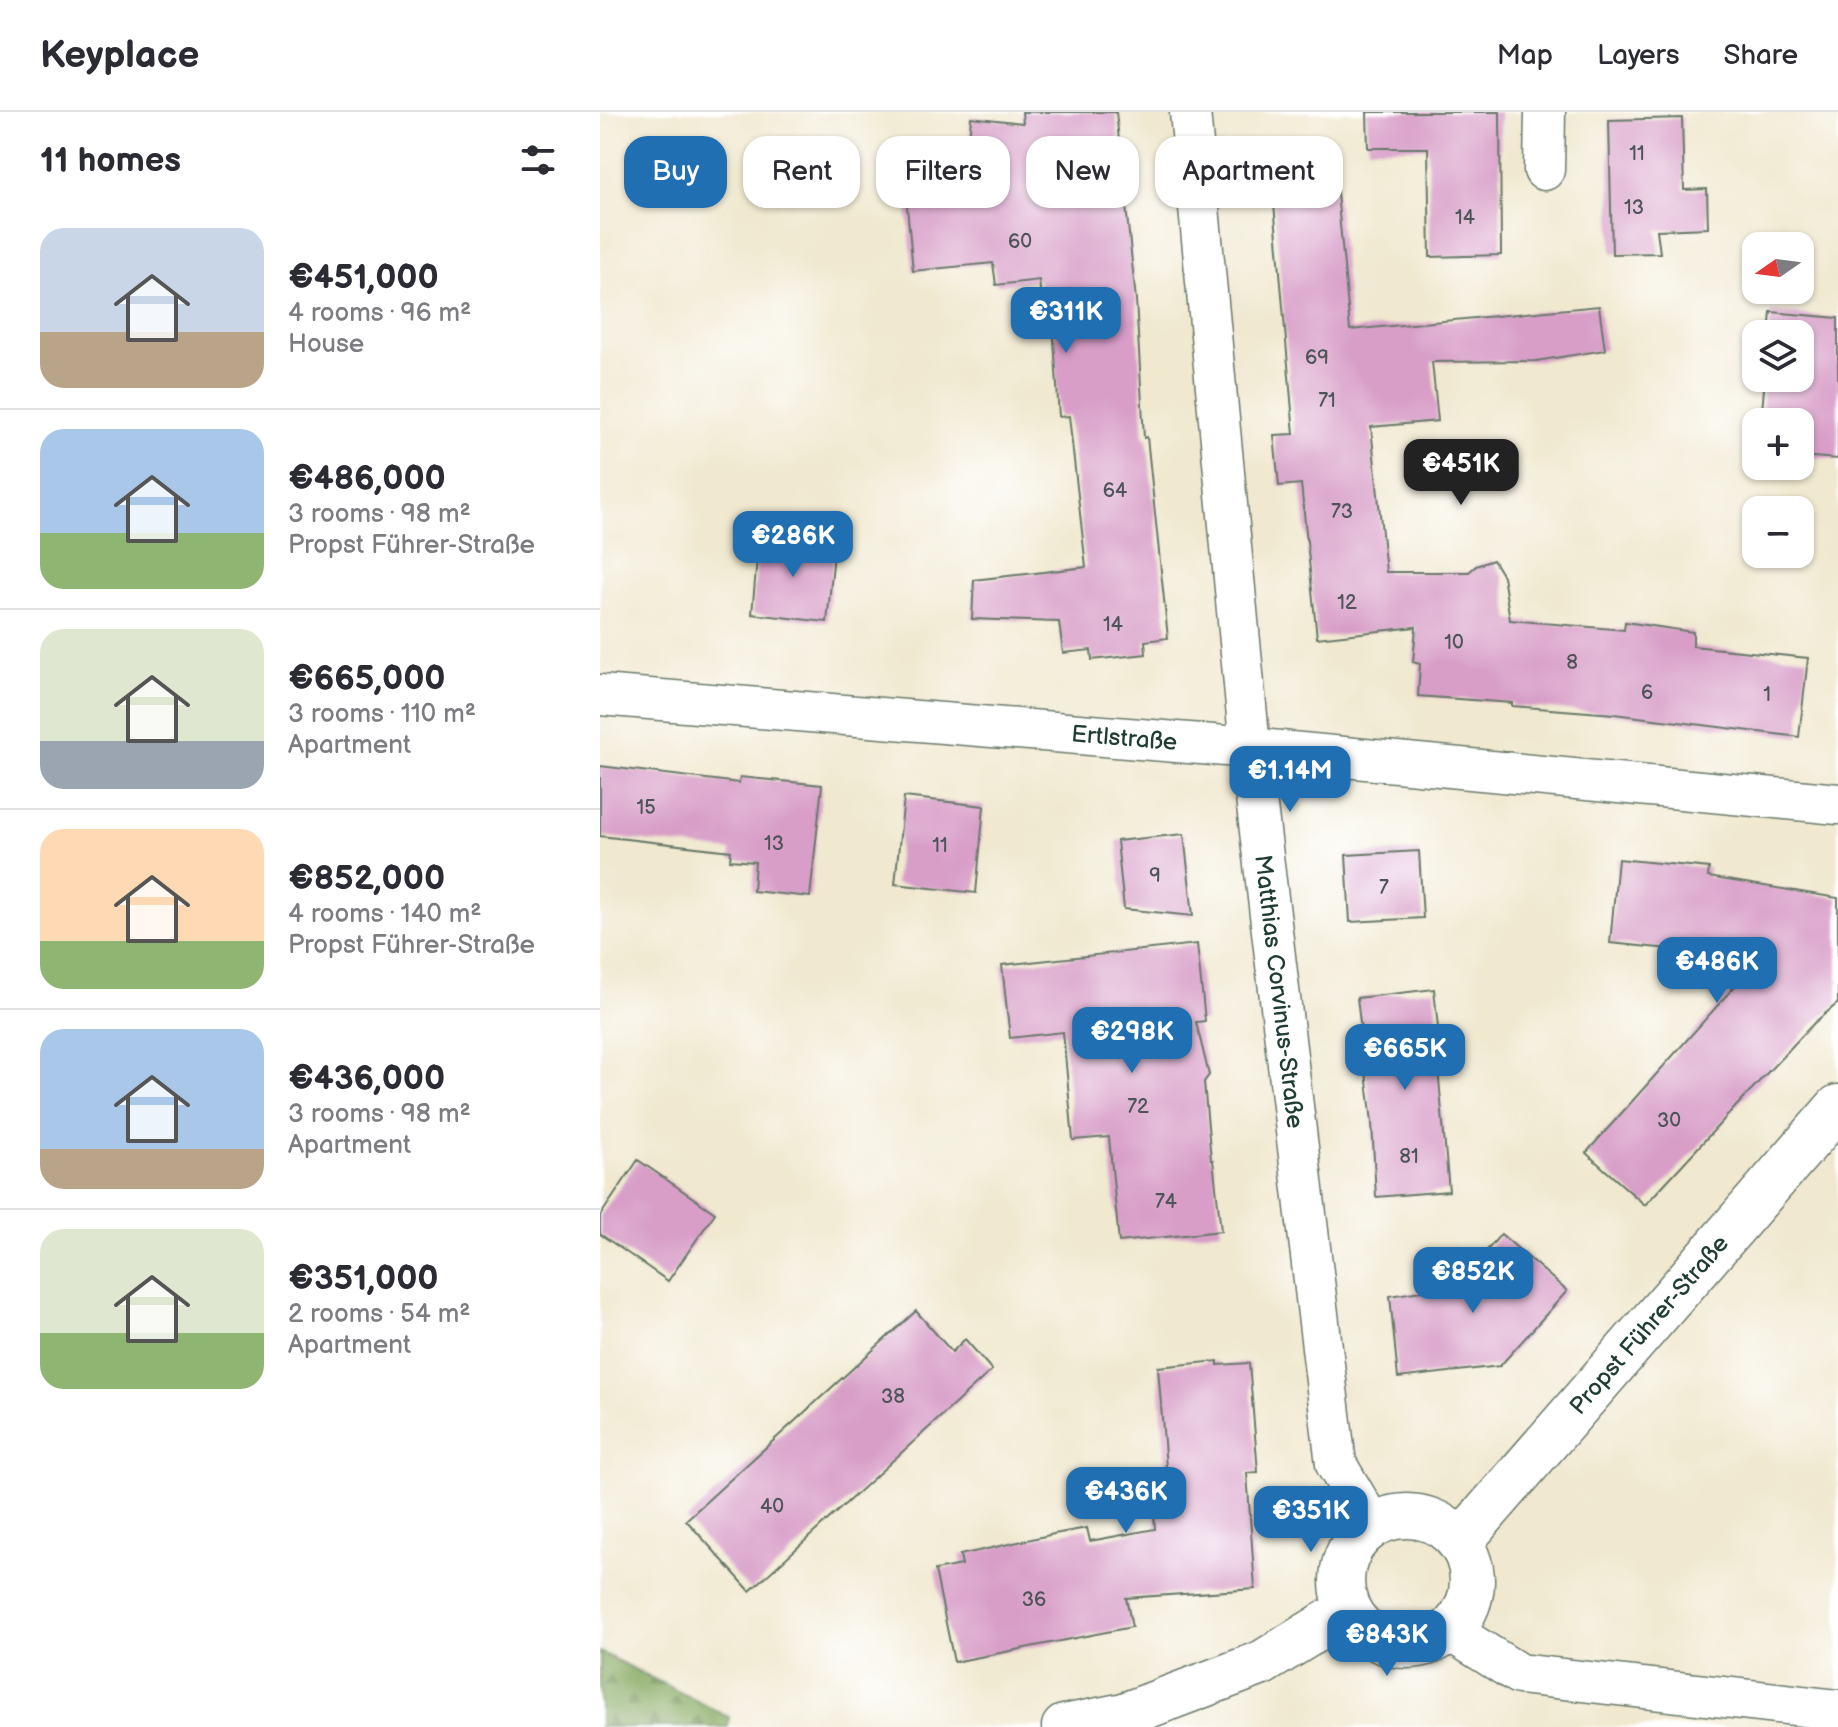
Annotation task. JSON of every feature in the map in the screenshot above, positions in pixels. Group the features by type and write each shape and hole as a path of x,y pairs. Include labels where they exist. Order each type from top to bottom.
{"street":[{"name":"Matthias Corvinus-Straße","path":"1190,112 1250,748 1336,1464 1372,1525"},
{"path":"1544,170 1545,112"},
{"name":"Ertlstraße","path":"600,695 1250,748 1838,804"},
{"name":"Propst Führer-Straße","path":"1460,1542 1838,1107"},
{"path":"1409,1515 1429,1518 1446,1528 1460,1542 1471,1564 1472,1588 1466,1612 1450,1631 1433,1641 1414,1646 1394,1645 1375,1638 1360,1626 1348,1610 1341,1586 1344,1563 1354,1541 1372,1525 1390,1517 1409,1515"},
{"path":"1064,1727 1124,1715 1262,1663 1348,1610"},
{"path":"1450,1631 1519,1674 1838,1710"}],"green space":[{"path":"600,1652 729,1717 728,1727 600,1727"}],"building":[{"path":"1022,112 1116,112 1119,136 1026,136 1026,208 1126,208 1136,300 1144,438 1147,437 1168,638 1145,641 1146,654 1092,660 1091,650 1063,653 1059,622 972,619 974,580 1086,567 1069,416 1059,417 1052,308 1042,309 1039,280 996,285 993,263 913,271 907,208 1010,208 1010,136 969,136 971,117 1023,123"},
{"path":"1367,112 1500,112 1501,255 1430,257 1428,148 1368,148"},
{"path":"1682,118 1684,190 1707,189 1708,228 1657,230 1660,253 1612,254 1609,120"},
{"path":"1274,208 1338,208 1350,330 1599,306 1605,350 1536,361 1432,362 1438,421 1371,427 1386,572 1469,572 1493,560 1503,576 1510,620 1624,630 1625,622 1693,632 1693,646 1808,658 1799,737 1614,714 1512,706 1512,703 1418,696 1420,664 1413,662 1416,627 1317,638 1301,484 1279,486 1274,435 1294,434"},
{"path":"1771,312 1838,318 1838,459 1814,457 1814,408 1762,408 1764,392 1814,392 1814,320 1770,320"},
{"path":"759,536 835,544 827,622 752,614"},
{"path":"600,766 739,783 740,777 822,785 810,897 753,891 755,862 730,860 731,851 600,836"},
{"path":"904,797 984,806 976,893 895,884"},
{"path":"1184,834 1193,916 1124,909 1117,841"},
{"path":"1419,851 1423,918 1350,922 1346,855"},
{"path":"1618,859 1709,868 1708,877 1838,898 1838,1003 1814,1023 1645,1205 1586,1153 1760,958 1610,943"},
{"path":"1197,944 1205,1021 1196,1022 1209,1075 1204,1082 1221,1231 1119,1242 1109,1137 1073,1140 1063,1032 1010,1038 1002,965"},
{"path":"1434,989 1449,1191 1376,1197 1372,1122 1357,998"},
{"path":"638,1160 715,1213 668,1281 600,1234 600,1216"},
{"path":"1501,1234 1567,1291 1500,1366 1398,1378 1390,1296 1457,1285"},
{"path":"916,1311 952,1352 965,1339 992,1370 750,1591 686,1520"},
{"path":"1218,1361 1218,1365 1249,1363 1258,1472 1247,1473 1255,1589 1126,1598 1132,1627 954,1662 935,1570 962,1565 960,1555 1054,1534 1087,1528 1090,1541 1155,1529 1152,1479 1167,1480 1158,1367"}]}
